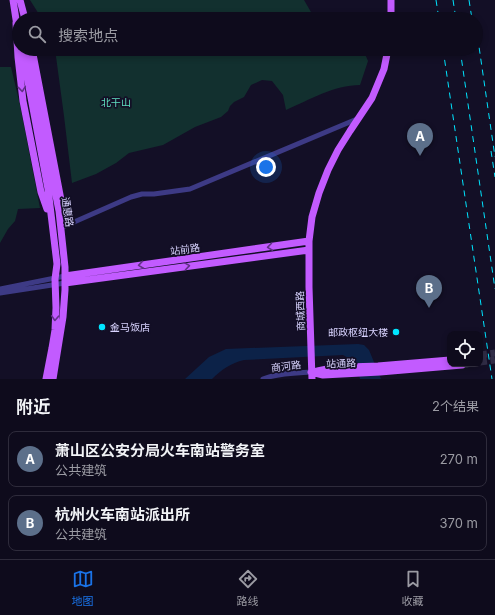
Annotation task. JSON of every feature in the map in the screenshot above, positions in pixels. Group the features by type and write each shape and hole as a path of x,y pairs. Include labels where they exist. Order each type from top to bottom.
{"main road":[{"path":"13,0 15,12"},
{"path":"20,0 23,12"},
{"path":"391,0 391,12"},
{"path":"18,56 23,101 41,192 59,244"},
{"name":"通惠路","path":"23,56 59,244 65,267 63,317 58,350 50,379"},
{"name":"通惠路","path":"28,56 59,212 59,244 55,282 56,308 50,379"},
{"path":"33,56 57,176 65,226 59,244"},
{"name":"商城西路","path":"312,376 308,241 312,217 328,170 338,150 372,98 384,69 387,56"},
{"name":"站前路","path":"65,280 308,241"},
{"path":"65,280 309,250"},
{"name":"站通路","path":"312,376 353,373 447,360"},
{"name":"站通路","path":"379,369 447,366"}],"street":[{"path":"65,226 131,197 142,194 154,194 190,189 357,120"},
{"path":"0,293 65,280"},
{"path":"0,289 55,282"},
{"name":"商河路","path":"263,379 267,377 290,374 312,376"}],"green space":[{"path":"30,0 304,0 311,12 38,12"},
{"name":"北干山","path":"56,56 366,56 368,61 360,85 331,90 286,110 283,95 272,81 262,80 251,85 244,97 234,102 228,111 221,117 195,127 163,145 129,153 116,163 96,174 72,183"},
{"path":"0,67 11,67 40,208 18,209 15,221 8,229 0,243"}],"water":[{"path":"364,345 369,350 381,379 360,379 355,365 351,360 343,355 244,360 226,367 212,379 185,379 209,357 226,349"}],"tunnel":[{"path":"483,355 495,353"},
{"path":"483,362 495,360"}],"railway":[{"path":"436,0 438,12"},
{"path":"453,0 455,12"},
{"path":"469,0 471,12"},
{"path":"444,56 492,379"},
{"path":"461,56 495,289"},
{"path":"480,56 495,157"},
{"path":"491,151 495,177"}],"place":[{"name":"萧山区公安分局火车南站警务室","path":"420,156"},
{"name":"杭州火车南站派出所","path":"429,308"},
{"name":"金马饭店","path":"102,327"},
{"name":"邮政枢纽大楼","path":"396,332"}]}
